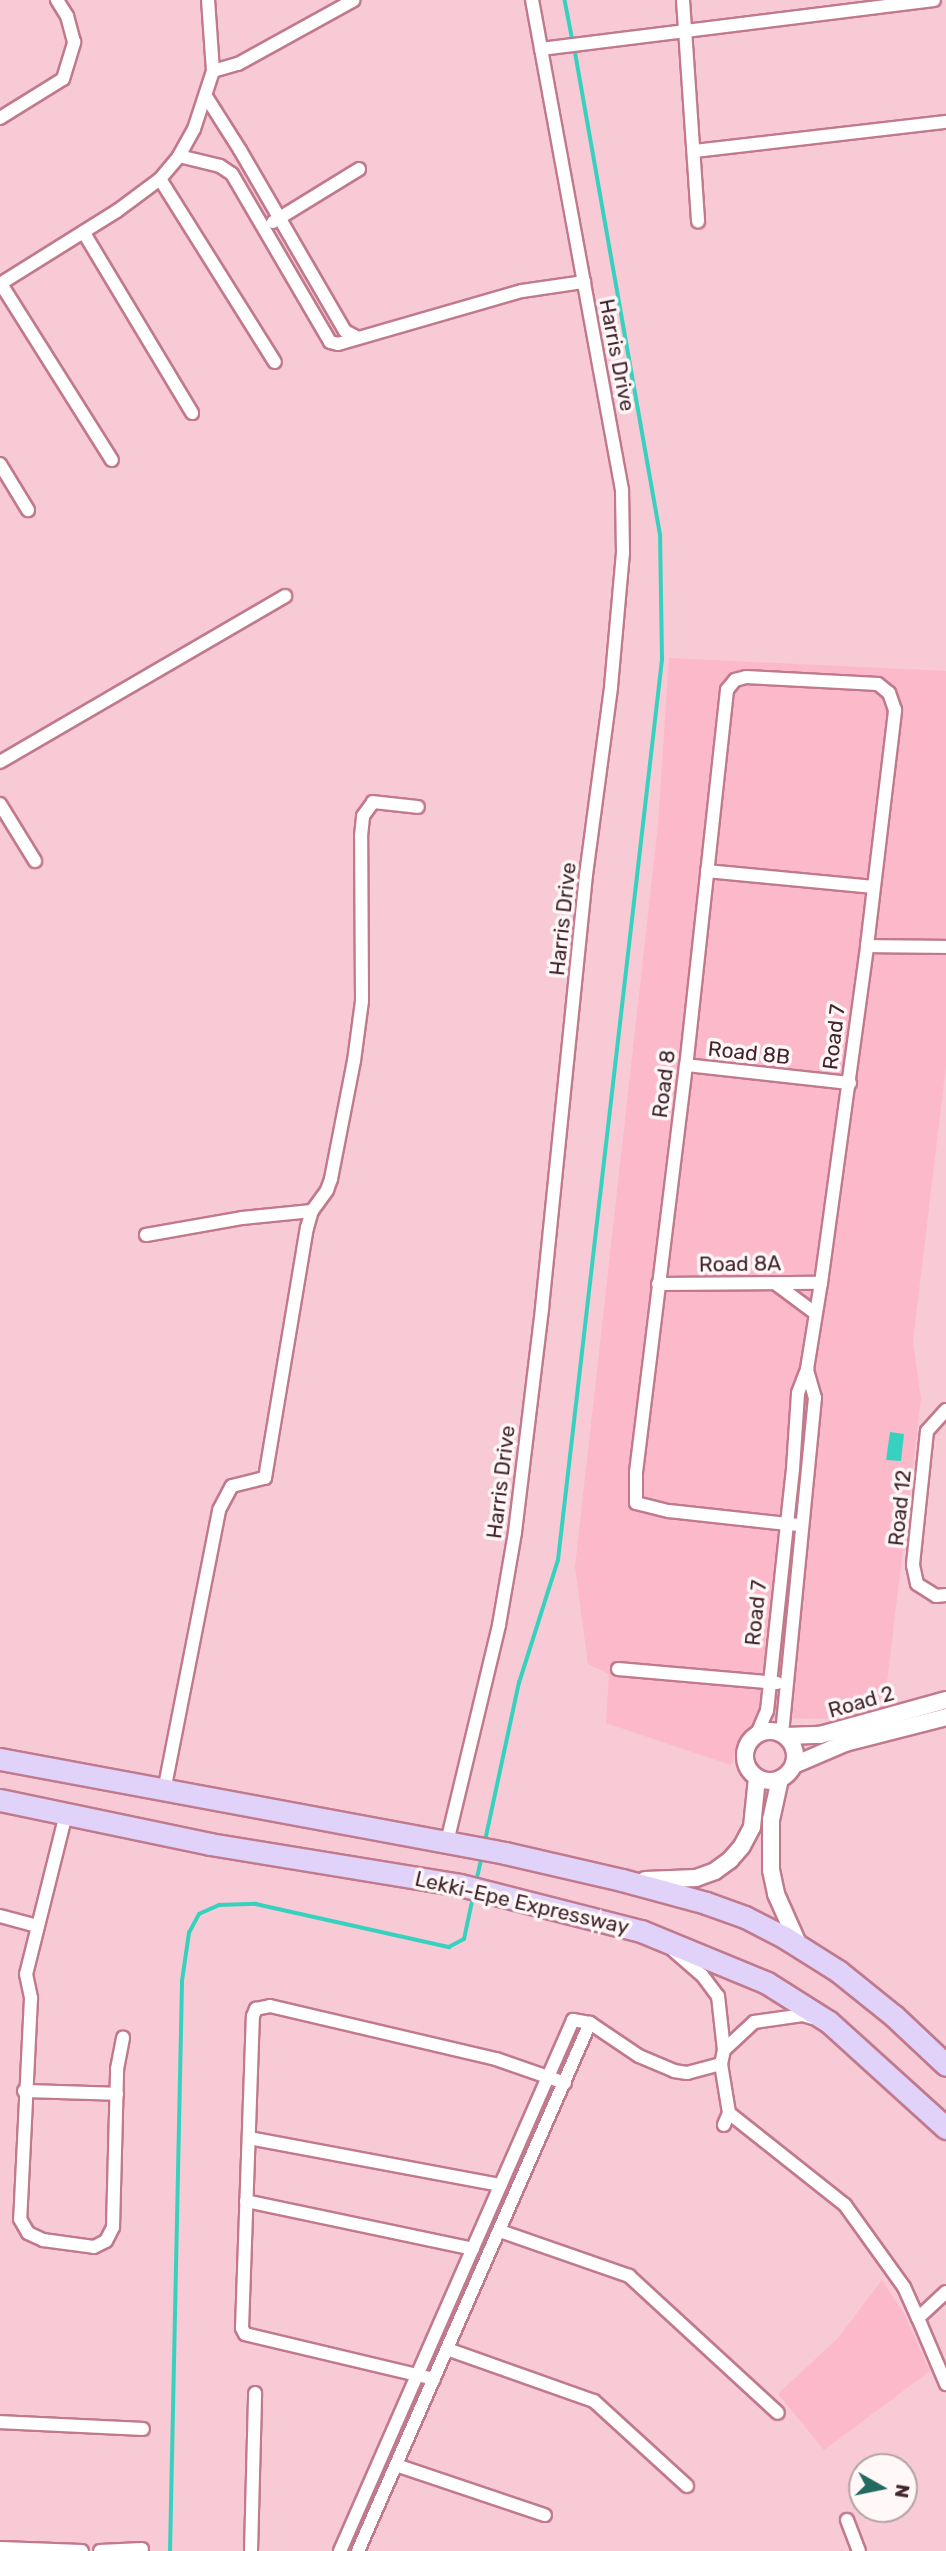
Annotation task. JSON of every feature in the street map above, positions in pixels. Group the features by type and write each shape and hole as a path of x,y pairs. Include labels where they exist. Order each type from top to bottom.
{"highway":[{"name":"Lekki-Epe Expressway","path":"0,1759 505,1853 622,1880 745,1917 848,1978 946,2065"},
{"name":"Lekki-Epe Expressway","path":"0,1800 210,1844 460,1885 494,1892 577,1917 641,1930 767,1983 829,2022 946,2128"}],"street":[{"path":"0,118 63,79 74,42 67,16 57,0"},
{"path":"112,460 0,284 84,233 160,179 178,156 207,98 214,71 208,0"},
{"path":"214,71 238,64 354,0"},
{"name":"Harris Drive","path":"457,1844 515,1532 542,1308 586,875 618,624 623,553 622,491 532,0"},
{"path":"683,0 698,221"},
{"path":"541,49 934,0"},
{"path":"207,98 345,331 358,338"},
{"path":"694,151 946,122"},
{"path":"178,156 220,166 232,174 330,342 338,344 522,291 584,282"},
{"path":"265,228 359,169"},
{"path":"160,179 275,362"},
{"path":"84,233 192,414"},
{"path":"308,303 323,293"},
{"path":"0,464 28,510"},
{"path":"0,762 285,596"},
{"name":"Road 8","path":"801,1525 657,1509 636,1503 635,1472 686,1065 727,690 735,680 757,677 878,684 889,693 895,710"},
{"name":"Road 7","path":"757,1734 767,1711 793,1469 798,1393 807,1369 850,1083 895,710"},
{"path":"164,1791 219,1510 232,1486 265,1478 270,1463 312,1211 327,1190 331,1179 354,1061 362,1001 360,836 363,816 373,802 418,807"},
{"path":"0,804 34,860"},
{"path":"707,871 873,887"},
{"path":"867,946 946,947"},
{"name":"Road 8B","path":"686,1065 850,1083"},
{"path":"146,1235 242,1218 312,1211"},
{"name":"Road 8A","path":"658,1284 821,1283"},
{"path":"776,1284 816,1313"},
{"name":"Road 7","path":"784,1735 785,1684 815,1398 807,1369"},
{"name":"Road 12","path":"946,1410 928,1431 913,1565 917,1584 936,1596 946,1595"},
{"path":"793,1469 807,1470"},
{"path":"618,1669 785,1684"},
{"name":"Road 2","path":"784,1735 820,1735 946,1700"},
{"name":"Road 2","path":"794,1765 845,1743 946,1717"},
{"path":"780,1779 765,1781 751,1772 745,1756 751,1740 757,1734 770,1731 784,1735 794,1749 794,1765 780,1779 774,1794 770,1845 776,1894 800,1948"},
{"path":"622,1880 675,1881 696,1878 722,1865 742,1846 752,1827 757,1778"},
{"path":"66,1814 26,1974 31,1998 24,2091 20,2220 28,2233 43,2240 94,2247 106,2241 113,2227 117,2069 123,2038"},
{"path":"0,1916 38,1926"},
{"path":"641,1930 679,1954 702,1975 718,1996 724,2050 721,2064 729,2113 723,2125"},
{"path":"434,2379 245,2334 242,2328 253,2016 262,2006 424,2040 565,2083"},
{"path":"724,2050 754,2022 803,2015 829,2022"},
{"path":"340,2551 573,2020 590,2024 639,2056 674,2071 687,2073 706,2065 721,2064"},
{"path":"358,2551 590,2024"},
{"path":"24,2091 117,2094"},
{"path":"729,2113 845,2205 898,2277 946,2384"},
{"path":"250,2138 501,2186"},
{"path":"246,2201 473,2249"},
{"path":"500,2231 629,2276 778,2413"},
{"path":"918,2318 946,2292"},
{"path":"447,2349 594,2401 687,2486"},
{"path":"251,2551 255,2393"},
{"path":"0,2421 143,2429"},
{"path":"396,2465 545,2515"},
{"path":"847,2520 859,2551"},
{"path":"0,2548 82,2551"},
{"path":"100,2551 142,2549"}],"shaded area":[{"path":"669,658 946,671 946,1066 913,1341 921,1399 884,1707 837,1719 762,1718 751,1725 731,1765 606,1723 609,1674 588,1664 575,1567 658,825"},
{"path":"890,1432 904,1434 901,1461 886,1460"},
{"path":"882,2280 903,2312 930,2371 824,2450 778,2394 838,2338"}],"waterway":[{"path":"565,0 573,41"},
{"path":"485,1841 519,1683 558,1560 662,660 660,535 574,49"},
{"path":"476,1882 482,1856"},
{"path":"170,2551 182,1981 189,1933 199,1914 219,1905 256,1904 449,1947 464,1939 473,1897"}]}
